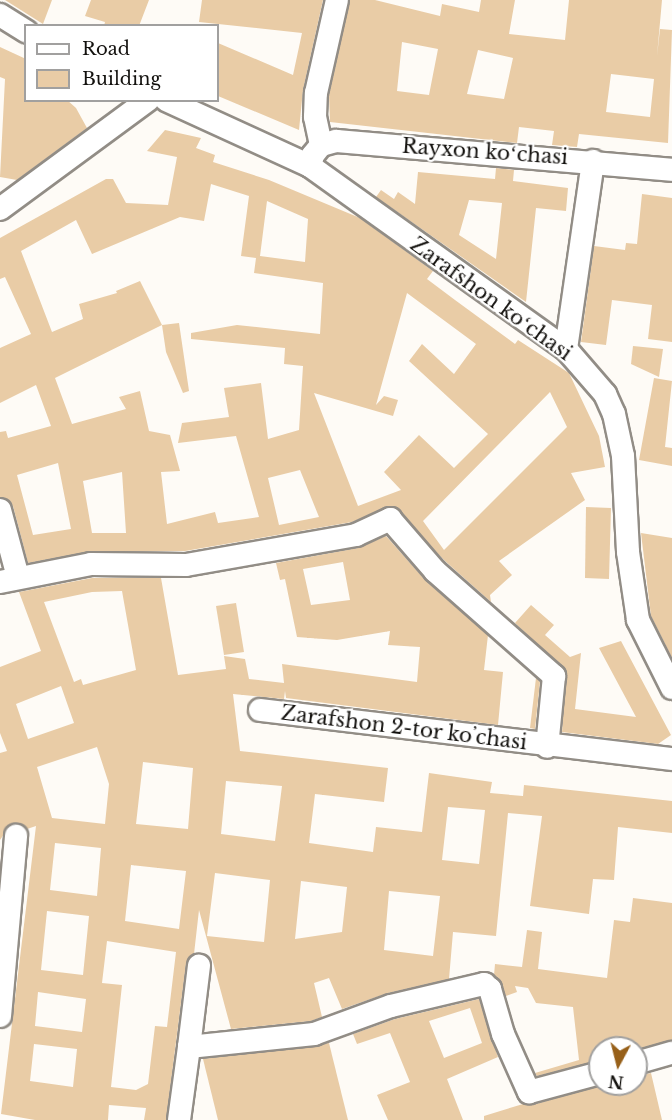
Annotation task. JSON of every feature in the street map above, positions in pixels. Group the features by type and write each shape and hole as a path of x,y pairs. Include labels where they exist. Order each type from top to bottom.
{"street":[{"path":"310,166 321,145 315,117 316,93 337,0"},
{"path":"0,15 24,30"},
{"path":"0,209 145,102"},
{"name":"Zarafshon koʻchasi","path":"170,102 310,166 566,349 605,394 614,414 623,456 628,552 638,620 672,688"},
{"name":"Rayxon koʻchasi","path":"321,145 336,141 593,161 672,170"},
{"path":"566,349 593,161"},
{"path":"0,510 9,580"},
{"name":"Zarafshon 2-tor koʼchasi","path":"9,580 91,564 186,565 356,535 390,519 435,572 554,676 548,747"},
{"name":"Zarafshon 2-tor koʼchasi","path":"260,710 548,747 672,759"},
{"path":"0,1016 16,836"},
{"path":"179,1120 199,966"},
{"path":"189,1047 314,1034 391,1006 484,984 490,989 503,1034 529,1092 588,1076"},
{"path":"648,1060 672,1053"}],"building":[{"path":"5,0 52,0 43,24"},
{"path":"91,0 149,0 140,24 104,24 105,22 85,16"},
{"path":"202,0 323,0 303,90 299,130 219,96 219,43 293,75 302,33 199,22"},
{"path":"350,0 375,0 440,16 442,4 479,12 481,0 515,0 509,34 565,40 569,0 662,0 657,56 660,29 672,30 668,143 579,134 577,147 552,145 554,131 519,127 517,143 330,122 329,95","holes":["402,42 438,49 429,95 397,91","478,50 513,58 504,99 467,94","611,74 654,79 650,117 606,112"]},
{"path":"0,47 24,58 24,102 69,102 76,108 87,128 17,180 0,177 5,79 0,77"},
{"path":"165,130 201,138 196,148 215,155 213,162 269,180 360,218 433,271 427,279 455,300 515,344 518,340 569,373 599,436 605,467 571,473 585,500 499,561 512,575 490,595 491,602 445,561 392,506 352,522 185,551 91,551 28,563 13,506 0,497 0,432 6,431 8,438 51,426 36,385 0,403 0,348 31,334 5,277 0,279 0,238 106,179 113,179 126,203 168,205 177,157 147,151","holes":["211,184 249,196 241,256 256,258 254,273 323,283 320,334 237,325 191,333 191,339 285,348 284,364 303,366 299,430 268,439 261,383 224,388 229,417 182,423 178,443 236,436 259,517 218,523 215,512 167,524 161,472 180,471 170,435 149,431 140,391 119,397 126,409 72,424 55,378 162,325 140,281 116,291 117,293 79,304 83,319 52,332 21,251 76,220 92,254 180,217 204,221","267,201 308,219 305,262 260,256","407,293 476,344 454,374 422,344 409,361 488,434 454,468 419,435 384,472 401,490 358,506 314,393 393,416 398,400 384,396 376,405","550,392 567,427 444,550 423,521","58,463 71,529 33,535 17,475","300,470 319,517 279,525 268,478","122,472 126,533 92,533 83,481"]},
{"path":"496,168 514,170 513,181 568,188 566,211 536,208 526,302 376,197 381,190 394,199 398,192 415,204 418,172 495,179","holes":["469,200 502,203 496,259 459,235"]},
{"path":"642,194 672,198 672,342 648,339 652,305 612,300 606,345 581,342 594,246 625,250 626,243 637,244"},
{"path":"179,323 189,391 183,393 166,352 162,325"},
{"path":"633,346 663,349 659,377 631,364"},
{"path":"654,378 672,381 665,447 672,448 672,466 639,460"},
{"path":"586,507 611,508 609,579 585,578"},
{"path":"641,533 672,538 672,658 651,616"},
{"path":"386,536 426,581 488,635 484,670 503,672 498,725 286,698 285,691 284,699 233,694 240,751 388,768 384,802 315,794 309,843 373,852 376,827 422,832 429,773 492,782 490,793 523,796 524,785 672,801 672,833 618,827 614,880 593,879 589,914 530,906 542,816 508,813 496,936 453,932 449,979 388,993 342,1009 329,978 314,983 322,1017 311,1021 231,1029 199,910 194,954 186,964 166,1120 144,1120 146,1108 109,1105 108,1120 35,1120 1,1114 36,826 27,829 18,823 11,824 0,840 0,753 7,751 0,733 0,667 41,651 19,592 92,578 161,578 178,675 226,669 224,656 245,659 249,679 284,683 282,664 417,682 420,647 388,645 390,631 337,640 297,637 285,579 280,580 276,563 358,548","holes":["343,562 350,600 311,605 303,569","122,591 136,670 83,685 81,679 74,682 44,602 92,592","61,686 74,723 28,739 16,704","97,747 109,784 105,824 52,818 37,767","143,762 193,768 188,829 136,824","226,781 282,786 275,841 221,834","448,807 485,810 479,864 442,860","55,843 101,848 97,896 50,890","131,865 186,871 179,929 125,921","215,873 270,880 264,942 207,936","301,881 347,887 342,932 295,939","389,891 440,896 433,956 384,950","47,911 89,916 83,975 41,970","107,941 176,952 167,1027 155,1026 148,1084 136,1090 111,1087 122,985 102,983","38,992 86,999 82,1032 35,1026","34,1044 77,1049 73,1087 30,1081"]},
{"path":"236,603 244,652 224,655 216,606"},
{"path":"531,605 554,625 545,635 570,657 581,653 575,709 636,717 599,648 621,641 671,735 658,744 562,732 566,671 515,623"},
{"path":"536,678 540,682 535,729 530,728"},
{"path":"633,898 672,903 672,1040 648,1046 648,1036 588,1036 588,1063 537,1076 535,1073 579,1060 573,1007 536,1003 528,988 515,986 517,992 506,996 494,975 495,964 522,967 527,930 542,932 538,969 607,978 614,920 630,922"},
{"path":"479,999 498,1057 447,1079 463,1120 388,1120 377,1095 410,1082 390,1033 357,1044 353,1034 395,1019","holes":["470,1008 482,1043 444,1058 429,1021"]},
{"path":"329,1043 348,1120 218,1120 203,1059"},
{"path":"651,1073 662,1120 484,1120 484,1116 523,1104 532,1105 588,1089 588,1096 648,1096 648,1074"}]}
